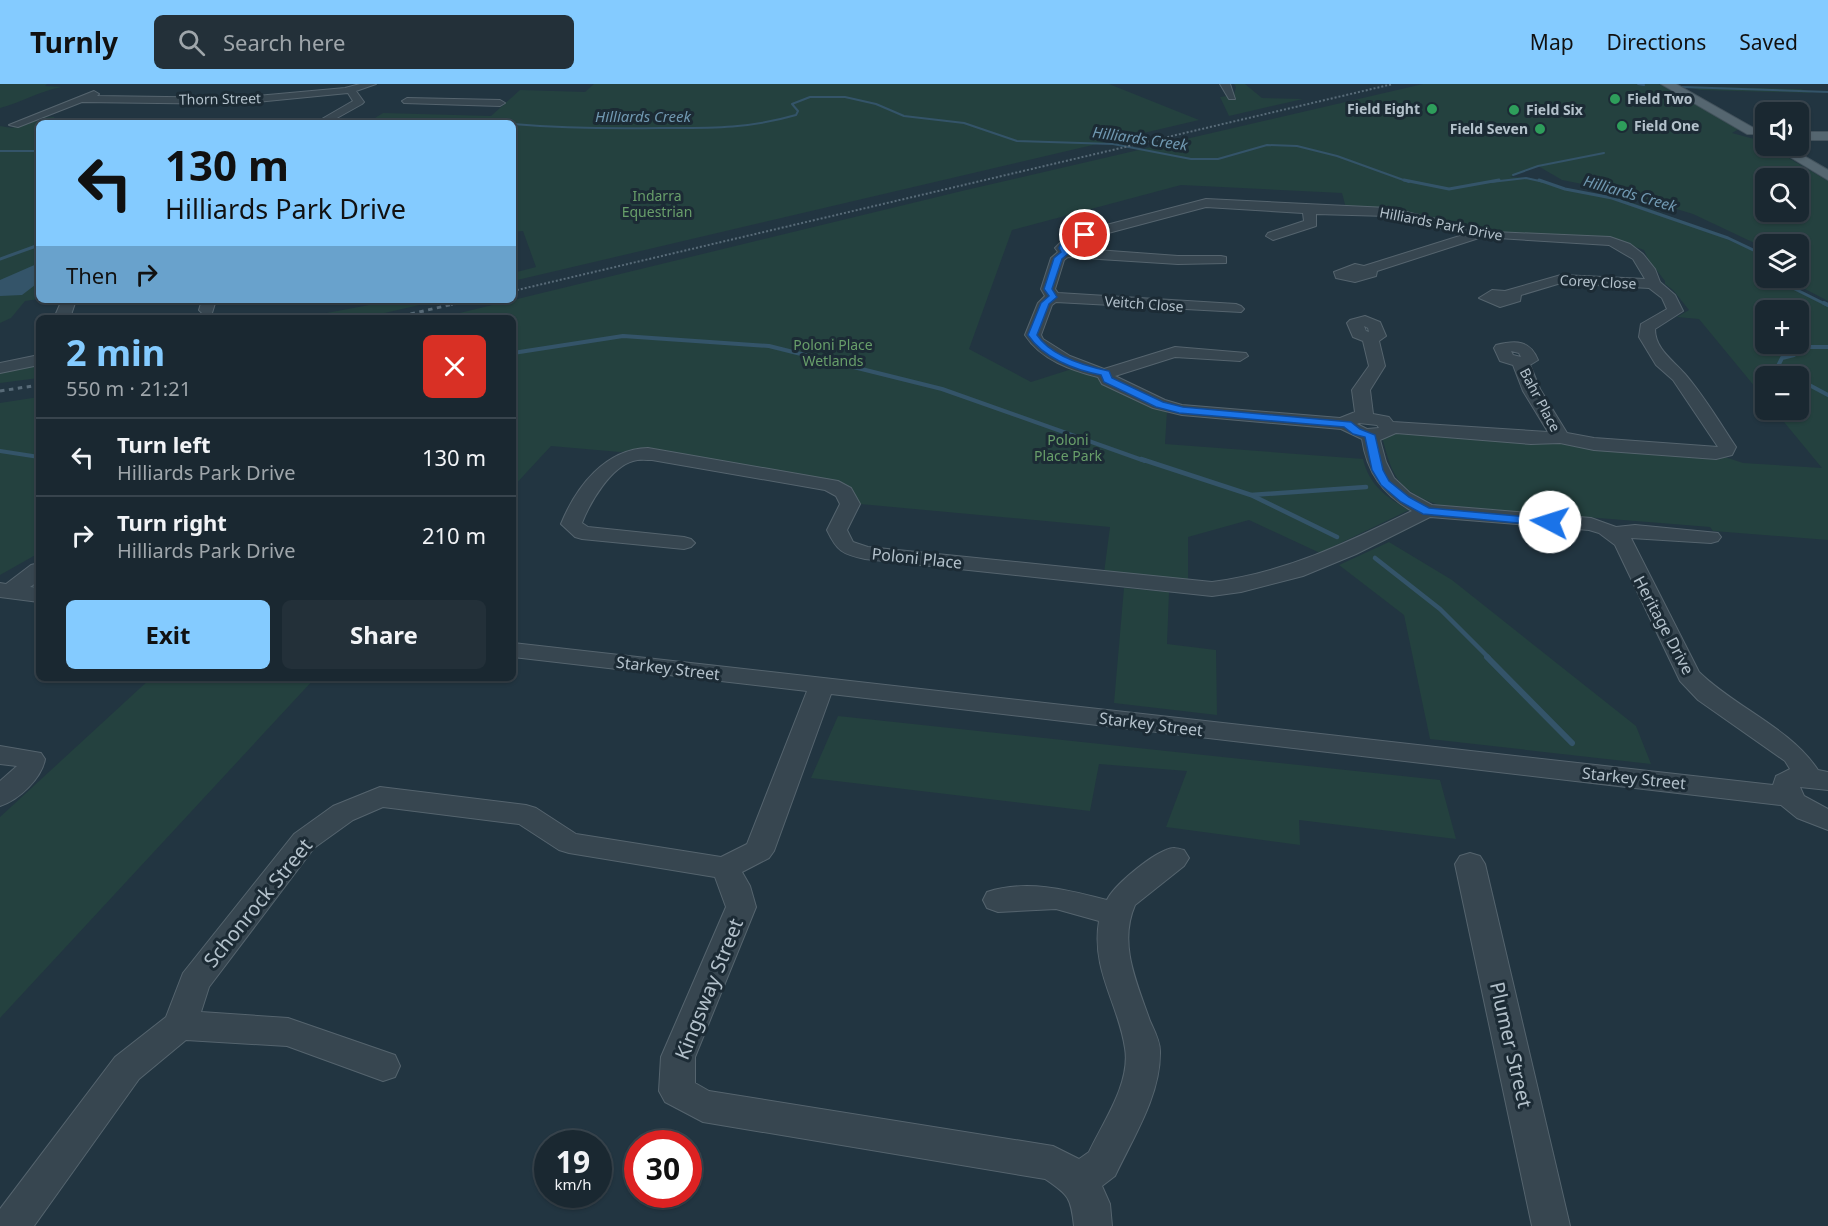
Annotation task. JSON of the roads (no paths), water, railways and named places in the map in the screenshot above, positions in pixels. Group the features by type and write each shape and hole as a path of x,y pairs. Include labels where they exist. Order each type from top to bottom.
{"main road":[{"path":"1667,84 1755,130"},
{"path":"1755,133 1744,134 1755,136"},
{"path":"1809,136 1828,136"},
{"path":"1795,156 1828,176"}],"street":[{"name":"Thorn Street","path":"81,99 235,101 354,89 370,84"},
{"path":"1225,84 1232,97"},
{"path":"15,125 110,88"},
{"path":"326,120 357,104 359,100 354,89"},
{"path":"448,101 466,90"},
{"path":"407,101 500,103"},
{"name":"Hilliards Park Drive","path":"1201,204 1309,210 1397,213 1478,234 1610,241 1631,248 1652,277 1653,284 1671,299 1675,311 1647,327 1647,337 1662,362 1679,377 1723,439 1727,447 1725,451 1689,452 1594,444 1560,437 1531,438 1375,426 1357,432 1347,424 1182,410 1159,404 1128,390 1108,380 1105,374 1086,369 1035,342 1033,335 1045,303 1053,297 1048,289 1058,258 1065,253 1062,248 1065,243 1073,238 1201,204"},
{"path":"1274,232 1311,223 1309,210"},
{"path":"1367,270 1478,234"},
{"path":"1065,253 1178,260 1221,260"},
{"name":"Corey Close","path":"1510,294 1561,279 1653,284"},
{"name":"Veitch Close","path":"1053,297 1236,308"},
{"path":"1370,337 1377,366 1360,390 1375,426 1377,470 1385,483 1405,500 1427,511 1591,524 1614,533 1635,531 1712,537"},
{"path":"1105,374 1175,352 1239,355"},
{"path":"0,368 36,361"},
{"name":"Bahr Place","path":"1520,362 1532,391 1560,437"},
{"name":"Poloni Place","path":"684,543 582,533 571,524 574,513 616,461 630,455 652,454 831,485 844,492 850,504 837,530 844,546 866,553 1212,590 1241,587 1331,559 1427,511"},
{"name":"Heritage Drive","path":"1614,533 1624,542 1633,565 1689,676 1707,694 1794,755 1818,778"},
{"path":"5,591 36,572"},
{"path":"5,591 36,595"},
{"name":"Starkey Street","path":"516,650 1789,796"},
{"path":"724,868 759,851 822,686"},
{"path":"0,754 32,759 30,769 0,796"},
{"path":"1818,778 1791,779 1786,783 1789,796 1805,810 1828,820"},
{"name":"Schonrock Street","path":"180,1025 194,982 304,841 343,813 380,797 526,816 569,843 724,868"},
{"path":"1093,1226 1091,1204 1080,1181 1102,1164 1140,1082 1143,1049 1114,961 1112,940 1116,914 1123,898 1174,858"},
{"name":"Plumer Street","path":"1470,864 1551,1226"},
{"name":"Kingsway Street","path":"724,868 735,886 741,907 678,1057 677,1091 703,1106 1053,1163 1080,1181"},
{"path":"998,900 1056,898 1116,914"},
{"path":"11,1226 127,1068 180,1025 288,1032 383,1066"}],"water":[{"path":"36,264 36,284 22,295 0,296 0,280"}],"waterway":[{"path":"1638,84 1644,85"},
{"path":"1682,87 1828,92"},
{"name":"Hilliards Creek","path":"516,124 604,128 728,127 796,115 798,111 792,104 810,97 845,97 876,104 904,116 964,123 1017,141 1113,144 1191,159 1218,159 1267,145 1297,146 1337,156 1409,182"},
{"name":"Hilliards Creek","path":"0,151 36,151"},
{"path":"1513,175 1538,166 1604,153"},
{"name":"Hilliards Creek","path":"1491,182 1526,178 1544,182"},
{"name":"Hilliards Creek","path":"1404,180 1449,189 1499,180"},
{"name":"Hilliards Creek","path":"1539,180 1565,189 1612,198 1728,238 1755,251"},
{"path":"0,259 36,246"},
{"name":"Hilliards Creek","path":"1794,288 1827,305"},
{"name":"Hilliards Creek","path":"1824,303 1828,305"},
{"path":"516,353 623,336 769,346 942,389 1145,461"},
{"path":"1778,366 1782,358 1794,355 1800,347 1828,347"},
{"path":"1809,385 1828,395"},
{"path":"0,451 36,457"},
{"path":"1141,459 1251,495"},
{"path":"1251,495 1366,487"},
{"path":"1251,495 1337,537"},
{"path":"1375,558 1440,609 1489,658"},
{"path":"1487,657 1572,743"}],"railway":[{"path":"516,290 1393,84"},
{"path":"406,315 458,303"},
{"path":"451,305 459,303"},
{"path":"0,391 36,385"}],"place":[{"name":"Field Two","path":"1615,99"},
{"name":"Field Eight","path":"1432,109"},
{"name":"Field Six","path":"1514,110"},
{"name":"Field One","path":"1622,126"},
{"name":"Field Seven","path":"1540,129"}],"park label":[{"name":"Indarra Equestrian","path":"657,204"},
{"name":"Poloni Place Wetlands","path":"833,354"},
{"name":"Poloni Place Park","path":"1068,448"}]}
